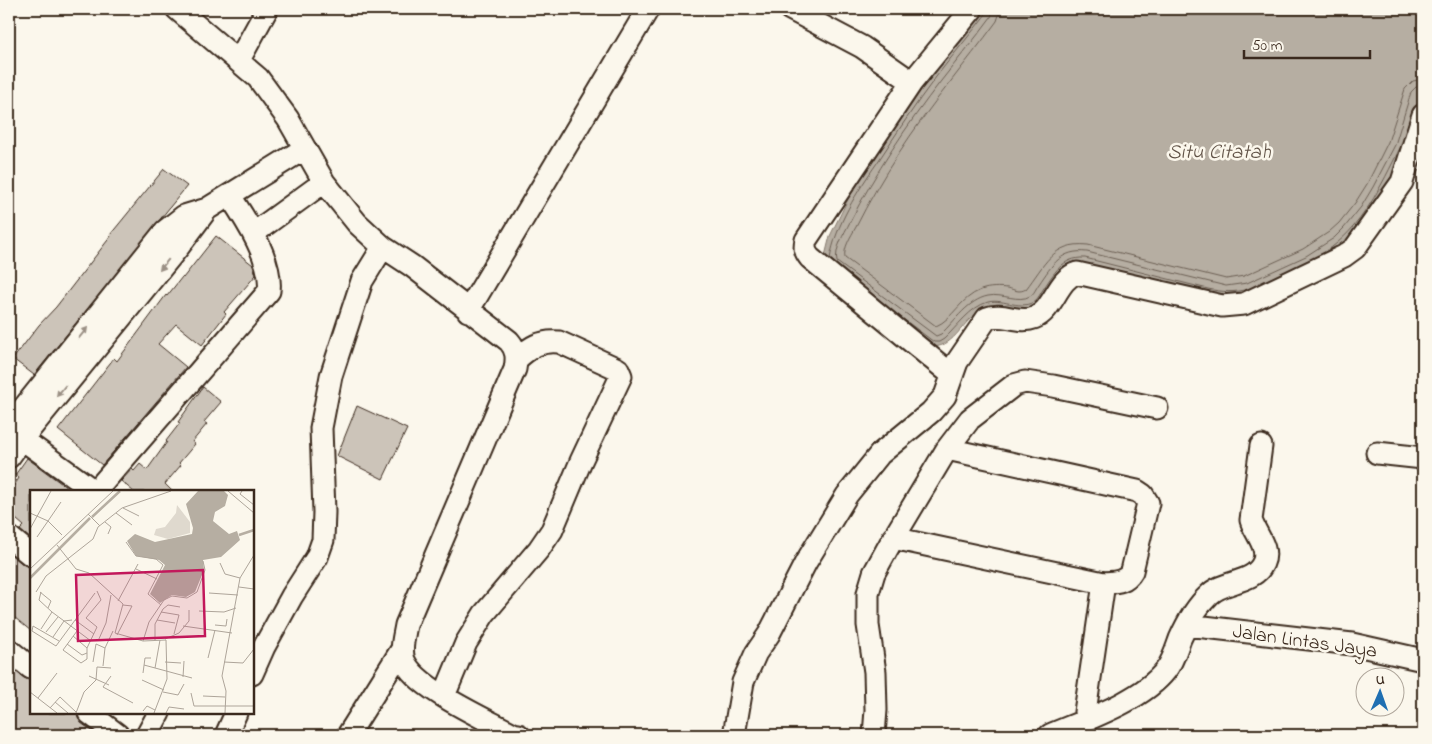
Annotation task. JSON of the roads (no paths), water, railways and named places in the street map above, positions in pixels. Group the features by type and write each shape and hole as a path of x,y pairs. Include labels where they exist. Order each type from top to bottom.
{"street":[{"path":"177,9 258,78 288,119 329,189 357,223 383,247 412,266 509,341 514,347 517,359 515,369 406,625 402,649 348,735"},
{"path":"239,60 267,9"},
{"path":"468,311 648,9"},
{"path":"790,9 862,47 912,82"},
{"path":"952,375 810,258 804,246 912,82 972,9"},
{"path":"734,735 743,682 756,653 769,634 821,537 847,495 880,454 931,412 945,396 957,362 987,318 999,316 1024,320 1034,318 1049,305 1070,275 1077,273 1222,306 1244,304 1344,256 1354,248 1402,182 1423,115"},
{"path":"9,457 15,432 180,245 207,209 304,149"},
{"path":"254,233 329,189"},
{"path":"95,490 269,291 269,275 254,233 230,196"},
{"path":"254,670 292,596 317,557 322,540 324,512 321,428 331,376 362,281 383,247"},
{"path":"444,696 466,644 484,614 539,549 552,530 581,461 622,376 618,369 559,342 551,341 537,344 517,359"},
{"path":"874,735 876,710 875,672 868,625 868,592 874,573 893,538 948,449 970,419 1014,385 1020,383 1037,383 1156,408"},
{"path":"15,432 93,490"},
{"path":"1050,735 1110,710 1139,693 1156,680 1166,671 1194,612 1210,593 1227,585 1243,581 1263,563 1265,552 1251,520 1261,446"},
{"path":"893,538 1104,583 1123,581 1129,577 1148,503 1136,491 948,449"},
{"path":"1377,454 1423,458"},
{"path":"9,537 30,554"},
{"path":"1085,712 1104,583"},
{"name":"Jalan Lintas Jaya","path":"1187,625 1352,644 1423,660"},
{"path":"402,649 405,661 412,673 444,696 516,735"},
{"path":"9,650 30,667"},
{"path":"90,714 118,735"},
{"path":"147,735 158,714"},
{"path":"226,735 236,714"}],"water":[{"name":"Situ Citatah","path":"983,9 1423,9 1423,89 1405,149 1383,193 1353,235 1341,247 1238,297 1206,294 1084,263 1076,264 1064,271 1046,297 1036,306 1018,311 982,310 974,315 948,342 941,346 933,347 824,260 830,236 851,193 932,74"}]}
